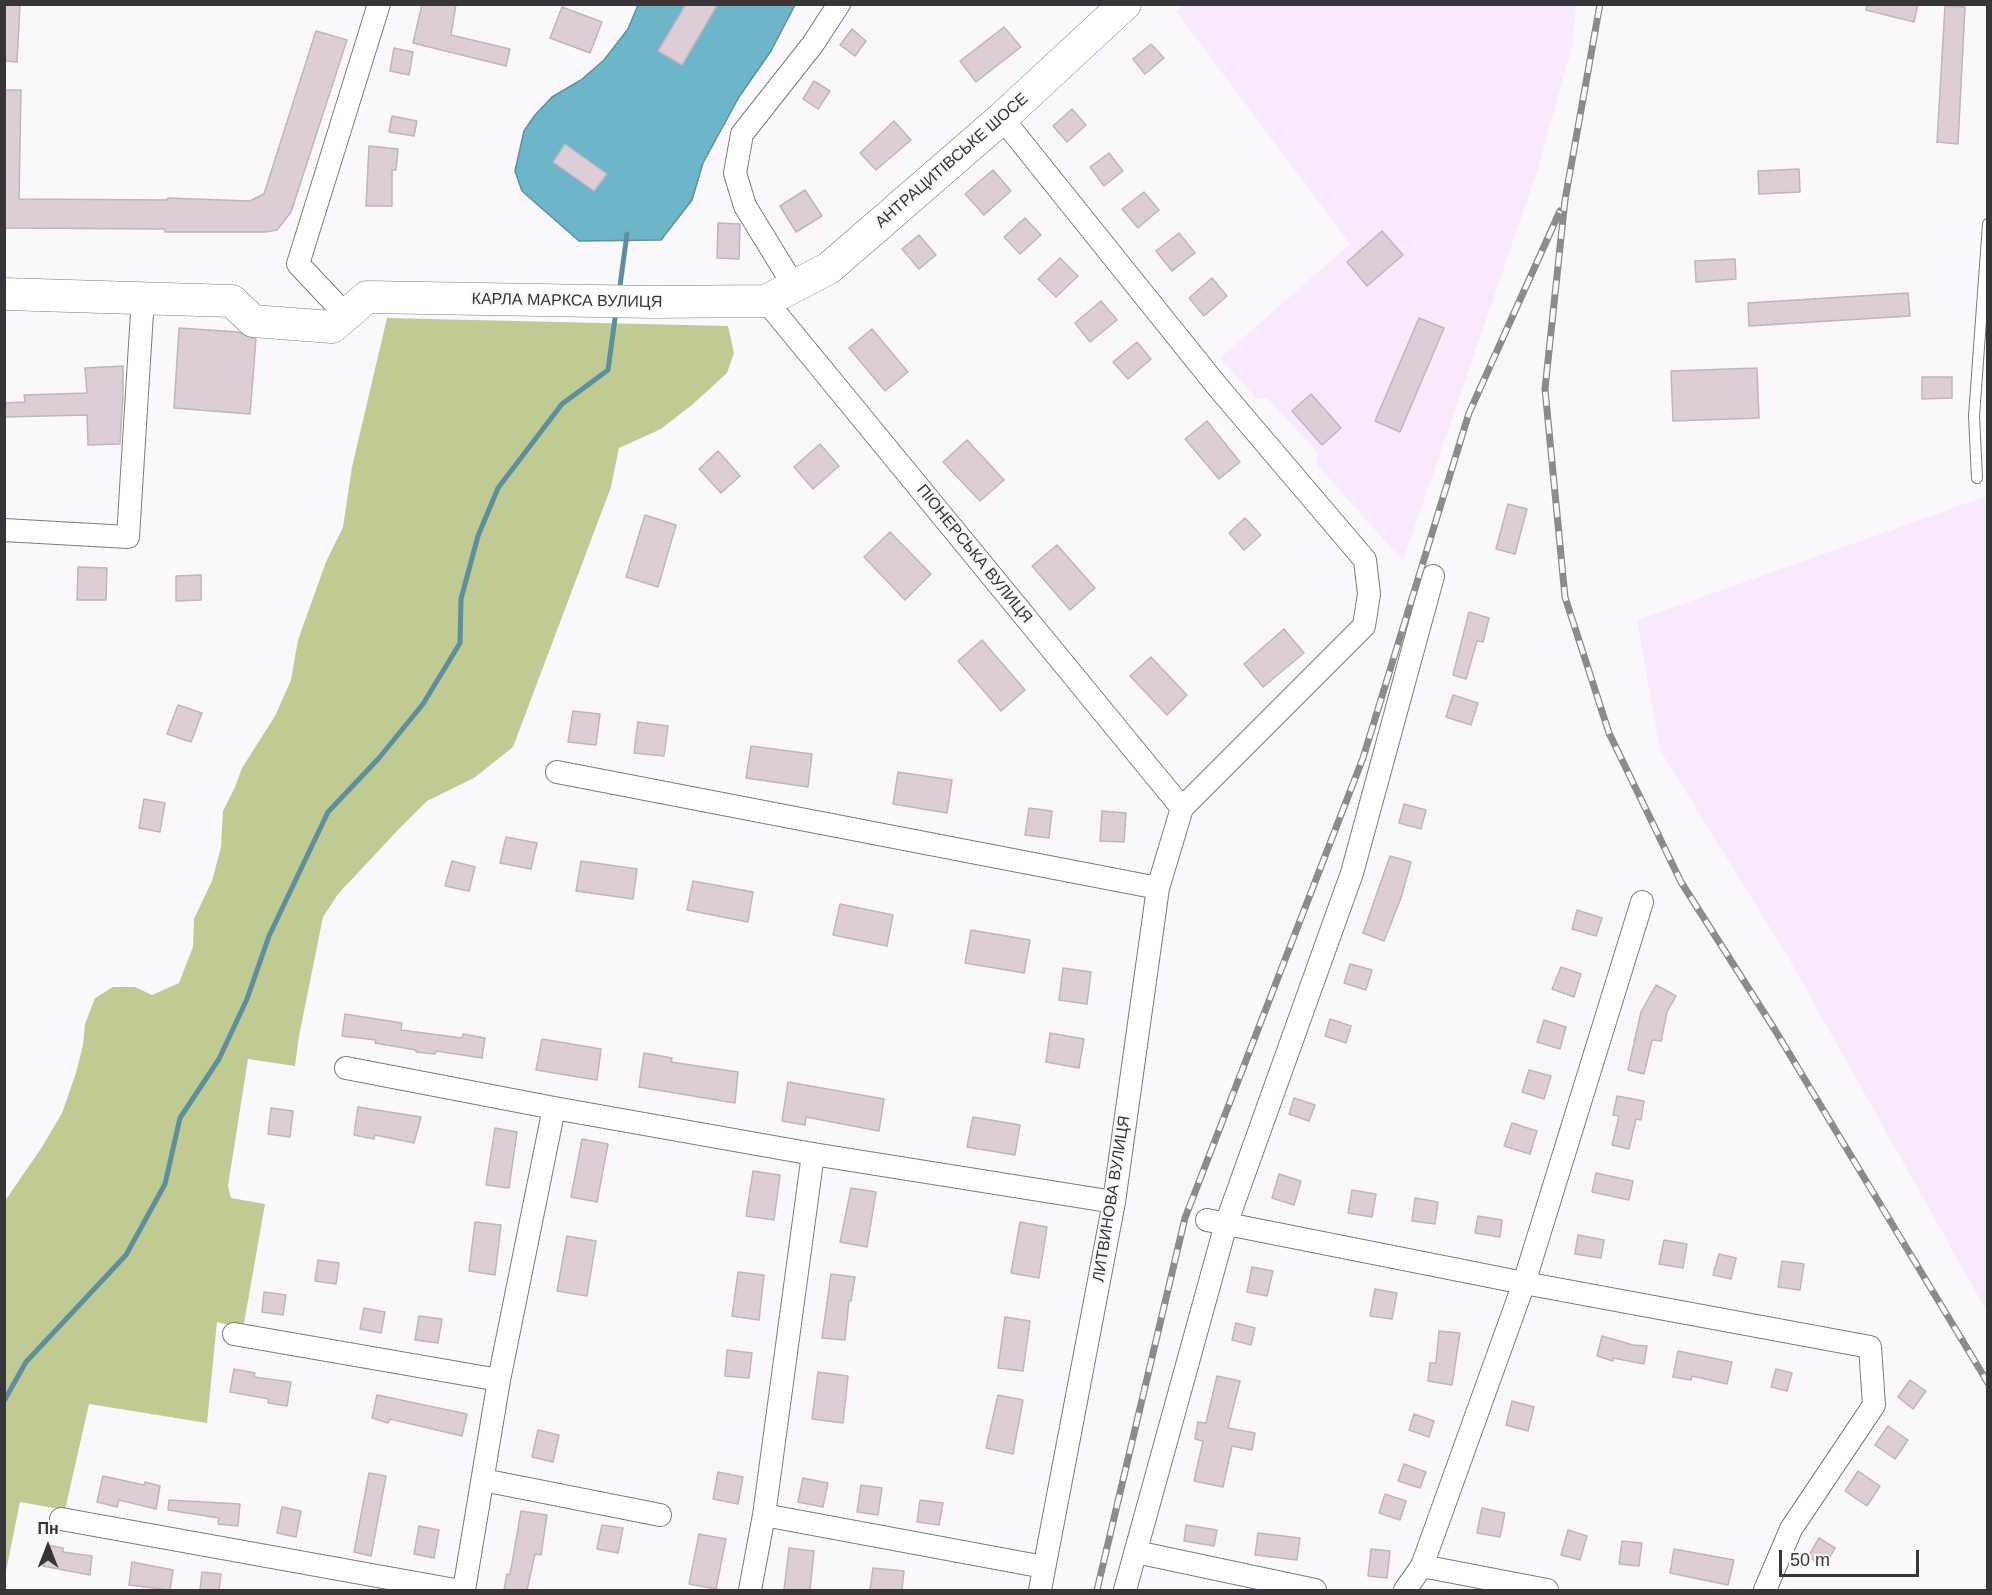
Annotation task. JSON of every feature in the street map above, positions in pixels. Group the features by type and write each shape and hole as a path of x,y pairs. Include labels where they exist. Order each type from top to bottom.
{"main road":[{"name":"АНТРАЦИТІВСЬКЕ ШОСЕ","path":"766,301 829,268 1002,118 1125,4"},
{"path":"4,294 143,297 232,302 253,321 332,327 357,306"},
{"name":"КАРЛА МАРКСА ВУЛИЦЯ","path":"357,306 766,301"}],"street":[{"path":"357,306 298,264 379,4"},
{"path":"794,286 745,206 735,173 742,134 813,44 839,4"},
{"path":"1002,118 1218,386 1365,560 1369,594 1364,626 1182,808"},
{"path":"4,530 128,537 143,297"},
{"name":"ПІОНЕРСЬКА ВУЛИЦЯ","path":"766,301 1182,808"},
{"path":"1125,1590 1217,1222 1352,873 1433,576"},
{"path":"557,772 1158,888"},
{"name":"ЛИТВИНОВА ВУЛИЦЯ","path":"1040,1590 1114,1202 1158,888 1182,808"},
{"path":"1405,1590 1422,1566 1524,1282 1642,902"},
{"path":"346,1068 813,1154 1114,1202"},
{"path":"464,1590 499,1380 554,1108"},
{"path":"750,1590 764,1515 813,1154"},
{"path":"1217,1222 1870,1347 1874,1405 1791,1529 1765,1590"},
{"path":"234,1335 499,1380"},
{"path":"483,1480 660,1515"},
{"path":"764,1515 1044,1567"},
{"path":"61,1518 454,1590"},
{"path":"1136,1552 1315,1590"},
{"path":"1422,1566 1547,1590"}],"lane":[{"path":"1977,478 1974,416 1988,224"}],"shaded area":[{"path":"1185,4 1576,5 1571,51 1537,172 1403,561 1316,464 1318,453 1267,398 1256,398 1220,358 1350,244 1176,11"},
{"path":"1988,496 1987,1312 1788,957 1660,750 1637,620"}],"green space":[{"path":"387,318 728,326 734,353 727,373 693,404 661,429 619,448 611,487 513,747 474,778 427,801 338,894 323,917 295,1066 248,1059 228,1186 231,1198 265,1204 243,1329 217,1322 207,1423 89,1404 65,1510 20,1502 5,1576 5,1201 62,1113 76,1073 83,1045 85,1024 95,998 113,987 135,987 152,995 179,983 193,947 194,919 212,881 221,847 223,811 242,768 275,716 291,680 298,640 326,562 343,527 352,467"}],"water":[{"path":"638,5 795,5 771,51 739,97 703,163 692,200 661,240 579,241 522,191 515,171 524,131 552,97 581,80 604,60 628,29"}],"building":[{"path":"4,4 20,4 17,62 4,61"},
{"path":"422,4 456,4 451,35 510,49 506,66 413,43"},
{"path":"686,4 718,4 682,65 658,51"},
{"path":"1867,4 1918,4 1914,22 1866,10"},
{"path":"1945,6 1965,7 1958,144 1937,142"},
{"path":"562,7 602,22 590,53 550,38"},
{"path":"1004,27 1021,47 976,82 960,61"},
{"path":"852,29 866,41 855,56 840,45"},
{"path":"316,31 347,40 291,212 277,230 165,232 165,229 4,228 4,90 21,90 19,199 167,200 168,198 250,201 264,194"},
{"path":"1151,44 1164,58 1145,74 1133,59"},
{"path":"394,48 413,52 409,75 390,71"},
{"path":"814,81 830,91 818,109 803,99"},
{"path":"1072,109 1086,125 1067,142 1053,126"},
{"path":"392,116 417,121 414,136 389,132"},
{"path":"894,121 911,140 876,170 860,153"},
{"path":"565,144 607,174 594,191 553,162"},
{"path":"369,146 398,149 396,170 392,170 392,206 366,206"},
{"path":"1109,153 1123,171 1104,186 1090,167"},
{"path":"1799,169 1800,192 1759,194 1758,171"},
{"path":"993,170 1011,191 984,215 965,194"},
{"path":"805,190 822,216 796,232 780,206"},
{"path":"1144,192 1159,210 1138,228 1122,209"},
{"path":"1025,218 1041,235 1020,254 1004,237"},
{"path":"718,223 740,224 739,259 717,258"},
{"path":"1382,231 1403,255 1367,286 1347,262"},
{"path":"1179,233 1195,253 1172,271 1156,251"},
{"path":"919,235 936,255 919,269 902,249"},
{"path":"1060,258 1078,276 1056,297 1038,279"},
{"path":"1735,259 1736,279 1696,282 1695,261"},
{"path":"1212,278 1227,296 1204,316 1189,298"},
{"path":"1908,293 1910,316 1749,326 1748,303"},
{"path":"1101,301 1117,320 1090,342 1075,323"},
{"path":"1419,318 1444,328 1400,432 1375,421"},
{"path":"179,328 238,332 256,339 250,414 174,408"},
{"path":"872,329 908,372 885,391 849,348"},
{"path":"1137,342 1151,359 1128,379 1113,362"},
{"path":"123,366 120,444 88,445 87,415 4,417 4,403 25,402 24,395 87,393 85,368"},
{"path":"1757,368 1759,418 1673,421 1671,371"},
{"path":"1922,377 1952,377 1952,398 1922,399"},
{"path":"1311,394 1341,428 1322,445 1292,411"},
{"path":"1207,421 1240,462 1219,479 1185,439"},
{"path":"967,440 1004,480 980,501 943,462"},
{"path":"820,444 839,466 813,489 794,467"},
{"path":"718,451 740,476 721,493 699,469"},
{"path":"1508,504 1527,509 1515,554 1496,549"},
{"path":"645,515 676,525 658,587 626,577"},
{"path":"1245,518 1261,535 1244,550 1229,533"},
{"path":"890,532 931,574 905,600 864,557"},
{"path":"1057,545 1095,588 1070,610 1032,566"},
{"path":"78,567 107,568 106,600 77,600"},
{"path":"201,575 201,600 176,601 176,576"},
{"path":"1469,612 1489,618 1483,642 1477,641 1466,679 1453,675"},
{"path":"1284,629 1304,653 1263,687 1244,664"},
{"path":"982,640 1025,690 1001,711 958,661"},
{"path":"1151,657 1187,695 1167,715 1130,676"},
{"path":"1453,695 1478,703 1471,725 1446,717"},
{"path":"178,705 202,713 191,742 167,734"},
{"path":"573,711 600,714 596,745 568,742"},
{"path":"638,722 668,726 664,756 634,753"},
{"path":"751,746 812,754 808,787 746,778"},
{"path":"898,772 952,780 947,813 893,804"},
{"path":"144,799 165,803 160,832 139,828"},
{"path":"1404,804 1426,810 1421,829 1399,823"},
{"path":"1029,808 1052,811 1049,838 1025,835"},
{"path":"1102,811 1126,813 1124,842 1100,841"},
{"path":"506,837 537,843 531,869 500,863"},
{"path":"1390,856 1411,862 1401,898 1384,941 1363,933"},
{"path":"452,861 475,867 469,891 445,886"},
{"path":"581,861 637,869 633,899 576,891"},
{"path":"693,881 753,892 748,922 687,910"},
{"path":"840,904 893,915 887,946 833,935"},
{"path":"1577,910 1602,918 1596,936 1572,929"},
{"path":"971,930 1030,940 1024,973 965,963"},
{"path":"1350,964 1372,970 1366,990 1344,983"},
{"path":"1561,967 1581,974 1574,997 1552,989"},
{"path":"1063,968 1091,972 1087,1004 1059,1000"},
{"path":"1656,985 1676,996 1667,1012 1661,1041 1652,1040 1644,1074 1628,1070 1641,1012"},
{"path":"345,1014 402,1023 401,1030 462,1038 463,1034 485,1038 482,1058 436,1051 435,1054 416,1052 416,1050 375,1043 376,1040 342,1036"},
{"path":"1330,1019 1351,1026 1346,1043 1325,1036"},
{"path":"1544,1020 1566,1027 1560,1049 1537,1042"},
{"path":"1050,1033 1084,1039 1079,1068 1046,1062"},
{"path":"542,1039 601,1049 597,1080 536,1070"},
{"path":"644,1053 672,1058 671,1062 738,1072 735,1103 639,1087"},
{"path":"1529,1070 1551,1076 1544,1099 1522,1092"},
{"path":"788,1082 884,1099 879,1131 806,1117 805,1125 782,1121"},
{"path":"1617,1096 1644,1101 1641,1120 1636,1119 1629,1149 1612,1145 1619,1116 1613,1115"},
{"path":"1294,1098 1315,1105 1309,1121 1289,1114"},
{"path":"358,1107 421,1117 414,1143 375,1135 374,1139 354,1135"},
{"path":"271,1108 293,1111 290,1137 268,1134"},
{"path":"973,1117 1020,1125 1015,1155 967,1147"},
{"path":"1512,1123 1537,1131 1530,1154 1504,1146"},
{"path":"495,1128 517,1132 509,1188 486,1185"},
{"path":"582,1139 608,1144 597,1202 571,1197"},
{"path":"753,1171 780,1175 774,1220 746,1216"},
{"path":"1596,1173 1633,1181 1629,1200 1592,1192"},
{"path":"1279,1174 1301,1181 1294,1205 1272,1198"},
{"path":"851,1188 876,1192 867,1247 840,1242"},
{"path":"1352,1190 1376,1194 1372,1217 1348,1213"},
{"path":"1415,1198 1438,1202 1435,1224 1412,1221"},
{"path":"1478,1216 1502,1220 1500,1237 1475,1233"},
{"path":"475,1222 501,1225 495,1275 469,1271"},
{"path":"1020,1222 1047,1227 1039,1278 1011,1273"},
{"path":"1578,1235 1604,1240 1601,1258 1575,1254"},
{"path":"567,1236 596,1241 587,1296 557,1291"},
{"path":"1664,1240 1687,1244 1683,1268 1659,1264"},
{"path":"1719,1254 1736,1258 1731,1279 1713,1275"},
{"path":"318,1260 339,1263 336,1284 315,1281"},
{"path":"1782,1261 1804,1264 1800,1290 1778,1287"},
{"path":"1252,1267 1273,1271 1267,1296 1247,1292"},
{"path":"738,1272 764,1275 759,1320 732,1316"},
{"path":"831,1274 855,1277 851,1301 849,1301 845,1340 822,1338"},
{"path":"1375,1289 1397,1293 1392,1319 1370,1316"},
{"path":"264,1292 286,1295 283,1315 262,1312"},
{"path":"364,1308 385,1312 381,1333 360,1329"},
{"path":"419,1316 442,1319 438,1343 415,1340"},
{"path":"1005,1317 1030,1321 1023,1371 998,1368"},
{"path":"1236,1323 1255,1328 1251,1345 1232,1340"},
{"path":"1439,1331 1460,1333 1452,1385 1428,1381 1430,1363 1436,1363"},
{"path":"1602,1336 1633,1345 1647,1346 1644,1364 1613,1358 1613,1361 1597,1356"},
{"path":"727,1350 752,1353 749,1378 725,1376"},
{"path":"1678,1351 1732,1362 1727,1384 1692,1376 1691,1380 1673,1377"},
{"path":"234,1369 255,1373 254,1377 291,1382 287,1406 268,1403 269,1399 230,1392"},
{"path":"1776,1369 1792,1373 1787,1391 1771,1387"},
{"path":"818,1372 848,1376 843,1423 812,1419"},
{"path":"1217,1376 1240,1381 1228,1428 1255,1433 1252,1450 1232,1446 1223,1487 1194,1481 1203,1441 1195,1439 1198,1422 1206,1423"},
{"path":"1910,1380 1926,1391 1913,1409 1898,1397"},
{"path":"377,1395 467,1414 462,1436 390,1419 388,1423 372,1418"},
{"path":"998,1395 1023,1400 1013,1454 986,1448"},
{"path":"1512,1401 1534,1407 1528,1431 1506,1425"},
{"path":"1414,1414 1434,1421 1429,1437 1409,1430"},
{"path":"1888,1426 1908,1440 1895,1459 1875,1445"},
{"path":"538,1430 559,1435 553,1462 532,1457"},
{"path":"1404,1464 1426,1472 1420,1488 1398,1481"},
{"path":"1858,1471 1880,1486 1867,1506 1845,1491"},
{"path":"718,1472 743,1477 738,1504 713,1499"},
{"path":"369,1473 386,1476 371,1556 354,1552"},
{"path":"103,1476 160,1486 156,1509 119,1500 117,1507 97,1502"},
{"path":"803,1478 828,1483 823,1507 798,1502"},
{"path":"861,1485 882,1488 878,1515 857,1512"},
{"path":"1385,1494 1406,1501 1400,1520 1379,1513"},
{"path":"169,1500 240,1504 238,1526 218,1524 219,1518 168,1510"},
{"path":"920,1500 943,1503 939,1525 917,1522"},
{"path":"282,1507 301,1511 296,1537 277,1533"},
{"path":"1482,1508 1505,1513 1500,1537 1477,1533"},
{"path":"521,1511 547,1515 541,1555 535,1554 527,1590 504,1590 507,1574 510,1575"},
{"path":"602,1525 623,1528 618,1553 597,1549"},
{"path":"1186,1525 1217,1530 1214,1546 1184,1541"},
{"path":"419,1526 439,1530 434,1558 414,1554"},
{"path":"1568,1530 1587,1536 1580,1560 1561,1555"},
{"path":"1258,1533 1300,1538 1297,1560 1255,1555"},
{"path":"699,1534 726,1539 716,1589 689,1584"},
{"path":"1819,1538 1835,1548 1825,1566 1808,1557"},
{"path":"1622,1541 1642,1543 1639,1566 1619,1564"},
{"path":"47,1545 63,1548 63,1552 92,1556 90,1575 43,1566"},
{"path":"789,1548 814,1551 810,1590 784,1590"},
{"path":"1371,1549 1390,1551 1387,1578 1368,1576"},
{"path":"1674,1549 1734,1560 1728,1585 1670,1573"},
{"path":"132,1562 173,1570 170,1590 129,1585"},
{"path":"873,1568 904,1571 902,1590 870,1590"},
{"path":"202,1572 221,1574 219,1590 200,1590"}],"waterway":[{"path":"619,293 627,234"},
{"path":"4,1401 26,1362 126,1255 165,1184 180,1118 219,1059 247,999 269,936 328,812 379,758 423,704 460,643 461,599 478,536 498,488 562,404 608,370 616,311"}],"railway":[{"path":"1600,4 1565,200 1545,389 1565,597 1609,733 1681,882 1775,1030 1988,1383"},
{"path":"1097,1590 1185,1218 1363,758 1469,413 1560,211"}]}
